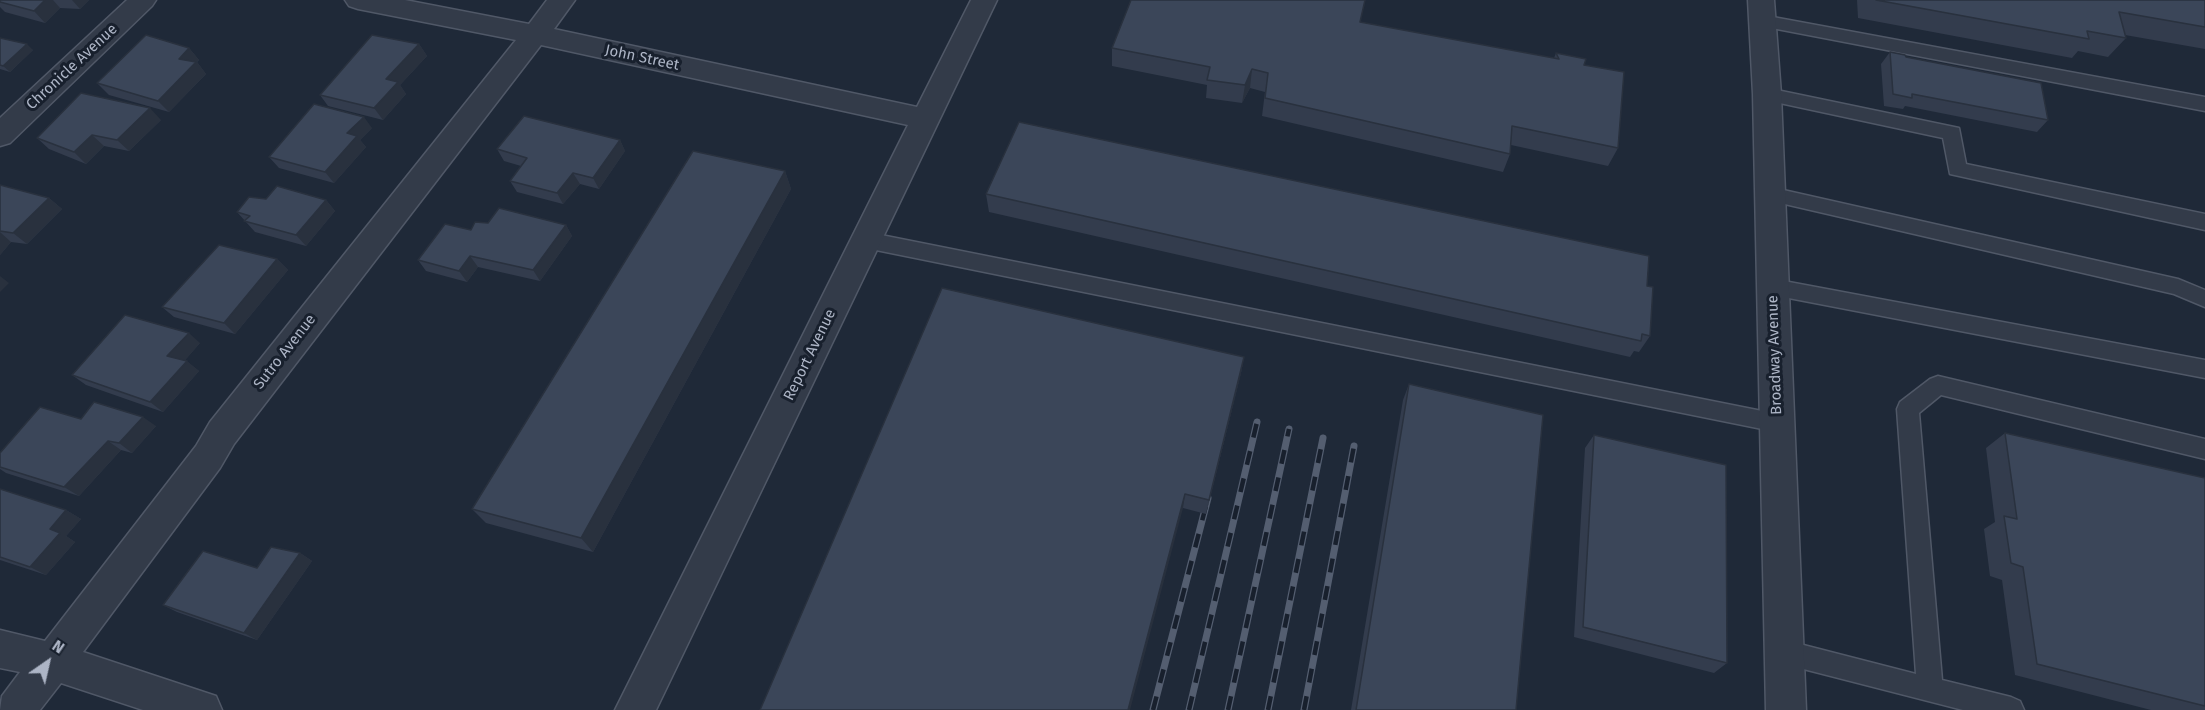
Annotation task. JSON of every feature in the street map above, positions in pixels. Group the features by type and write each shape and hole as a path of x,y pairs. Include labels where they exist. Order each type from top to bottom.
{"street":[{"name":"Chronicle Avenue","path":"0,135 143,0"},
{"name":"John Street","path":"358,0 533,34 926,119"},
{"name":"Sutro Avenue","path":"16,710 208,457 222,433 533,34 562,0"},
{"name":"Report Avenue","path":"635,710 984,0"},
{"name":"Broadway Avenue","path":"1761,10 1767,94 1786,710"},
{"path":"0,649 52,661 202,710"}],"lane":[{"path":"1761,10 2205,104"},
{"path":"1767,94 1952,133 1957,169 2205,222"},
{"path":"1770,194 2178,287 2205,299"},
{"path":"866,240 1777,423"},
{"path":"1773,287 2205,369"},
{"path":"1930,689 1908,409 1938,385 2205,449"},
{"path":"1785,652 2011,710"}],"building":[{"path":"0,0 45,0 34,11 0,2"},
{"path":"1131,0 1365,0 1360,22 1559,59 1556,53 1586,59 1584,65 1624,72 1618,148 1512,126 1510,154 1265,98 1268,73 1252,69 1245,85 1207,80 1210,67 1112,48"},
{"path":"1876,0 2205,0 2205,27 2119,12 2126,38 2087,31 2089,39"},
{"path":"146,35 189,48 179,59 196,62 158,101 97,83"},
{"path":"372,35 419,44 386,79 398,82 374,108 320,95"},
{"path":"0,38 27,44 3,66 0,65"},
{"path":"1890,52 2041,83 2048,120 1912,94 1912,98 1893,94"},
{"path":"81,93 150,108 117,140 92,135 74,152 37,138"},
{"path":"314,104 364,117 347,133 357,136 325,172 269,157"},
{"path":"524,116 620,140 593,178 573,173 557,193 510,181 527,158 497,149"},
{"path":"1019,122 1649,256 1647,286 1653,287 1650,336 1642,334 1641,341 986,194"},
{"path":"693,151 785,171 581,538 472,509"},
{"path":"0,185 49,198 13,233 0,231"},
{"path":"277,186 326,200 296,235 244,221 250,216 237,212 249,197 266,199"},
{"path":"499,208 566,225 533,270 470,256 459,271 418,260 445,224 471,230 475,222 488,223"},
{"path":"219,245 277,259 224,323 162,307"},
{"path":"942,288 1244,357 1209,500 1185,494 1128,710 760,710"},
{"path":"125,315 189,333 167,356 187,361 150,402 72,375"},
{"path":"1409,384 1543,415 1516,710 1356,710"},
{"path":"94,402 143,417 119,443 108,441 64,487 0,467 0,453 40,407 81,419"},
{"path":"2005,433 2205,478 2205,706 2037,664 2023,567 2011,563 2004,516 2017,519"},
{"path":"1594,435 1726,465 1727,663 1583,627"},
{"path":"0,489 66,510 50,529 60,533 30,567 0,557"},
{"path":"271,547 300,553 244,633 163,605 203,551 257,568"}],"railway":[{"path":"1189,710 1257,422"},
{"path":"1228,710 1289,429"},
{"path":"1268,710 1323,438"},
{"path":"1304,710 1354,446"},
{"path":"1153,710 1208,498"}]}
